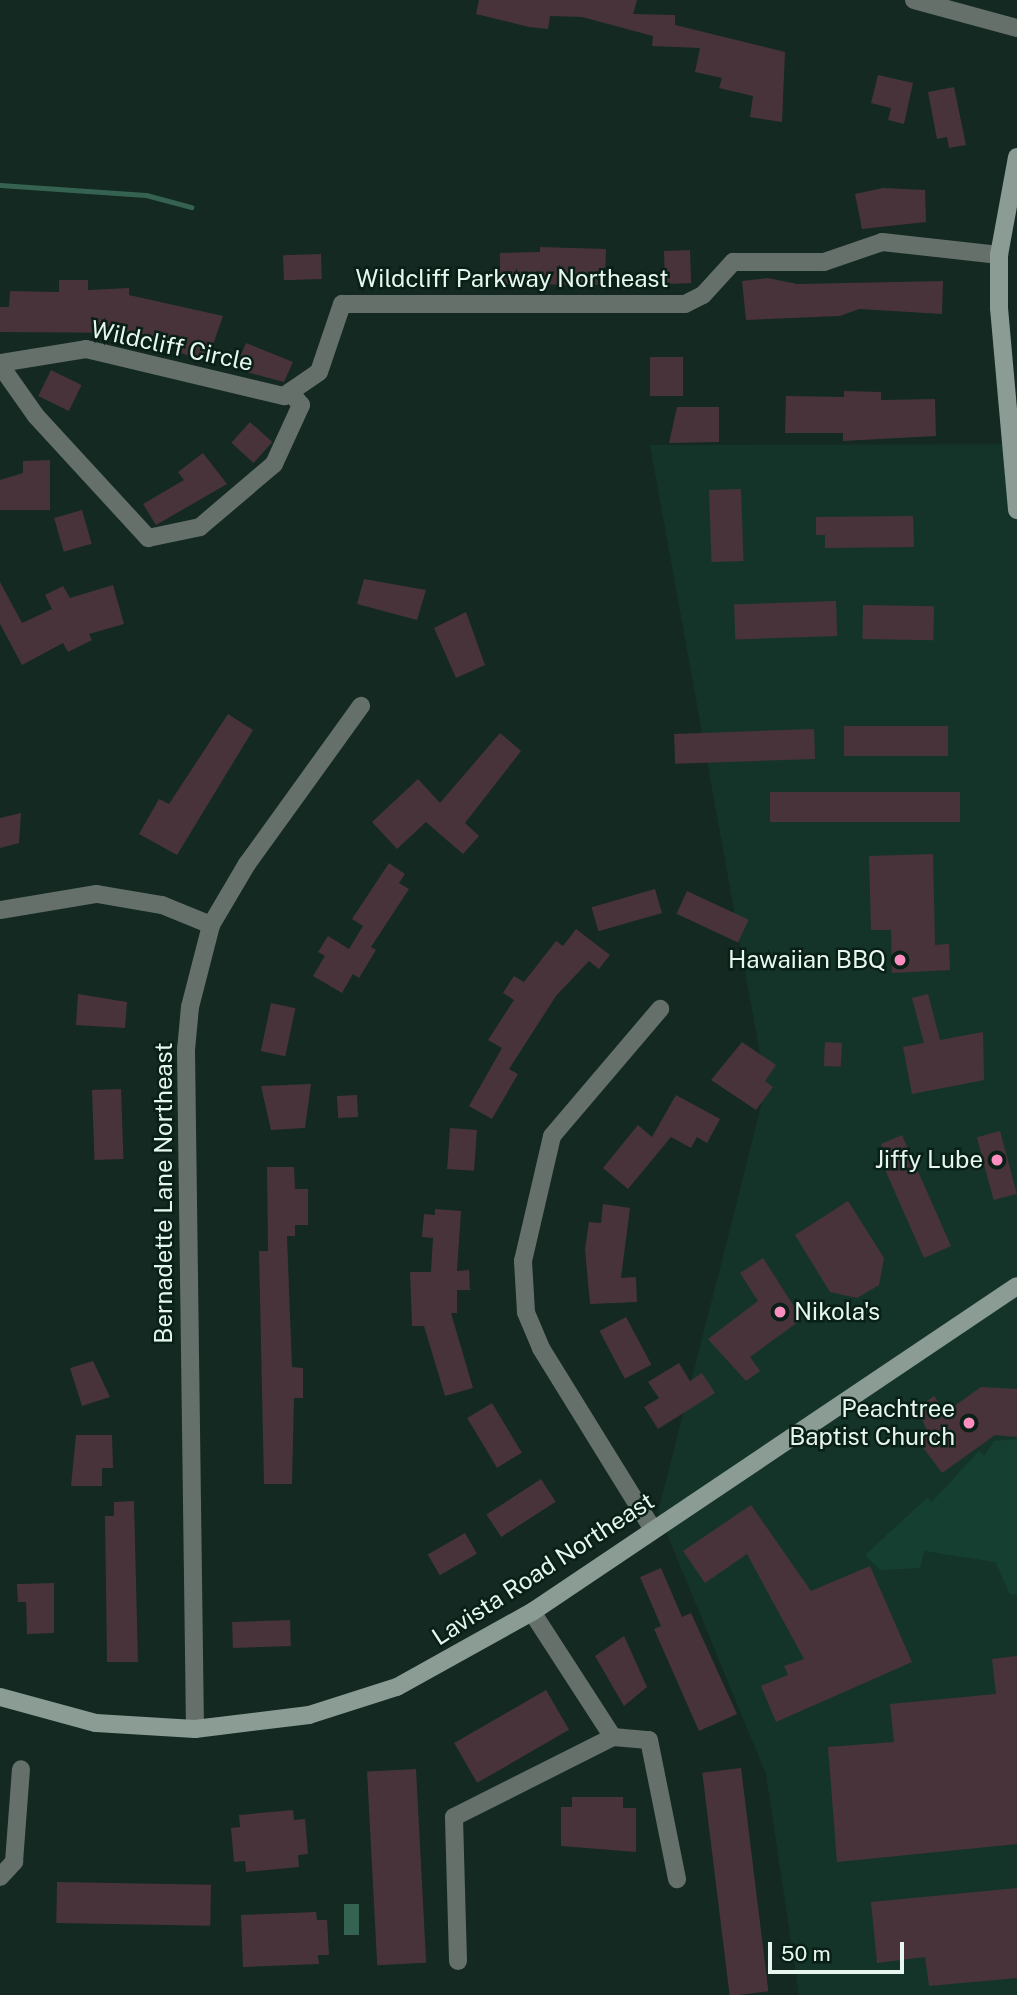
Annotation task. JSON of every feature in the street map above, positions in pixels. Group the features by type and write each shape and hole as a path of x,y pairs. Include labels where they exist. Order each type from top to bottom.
{"main road":[{"path":"1017,157 999,255 1017,510"},
{"name":"Lavista Road Northeast","path":"0,1697 96,1723 195,1729 277,1721 355,1703 430,1672 532,1612 652,1528 1017,1286"}],"street":[{"path":"914,0 1017,28"},
{"name":"Wildcliff Parkway Northeast","path":"290,392 319,372 342,304 685,304 703,295 733,262 824,262 882,242 999,255"},
{"name":"Wildcliff Circle","path":"86,349 284,396 290,392 301,405 274,464 200,527 148,538 36,416 0,364 86,349"},
{"name":"Bernadette Lane Northeast","path":"195,1729 186,1050 211,925 247,864 361,706"},
{"path":"0,910 97,894 162,905 211,925"},
{"path":"652,1528 541,1348 526,1312 523,1262 552,1136 660,1009"},
{"path":"532,1612 612,1737"},
{"path":"458,1961 454,1817 612,1737 649,1740 677,1879"},
{"path":"0,1877 14,1862 21,1769"}],"shaded area":[{"path":"1011,444 1017,506 1017,1995 799,1995 766,1774 658,1512 766,1087 650,445"},
{"path":"1017,1439 1017,1595 1010,1594 995,1562 924,1551 920,1568 880,1570 865,1555 927,1498 932,1502 979,1451 984,1456 994,1441"},
{"path":"344,1904 359,1904 359,1935 344,1935"}],"building":[{"path":"479,0 637,0 633,14 675,15 675,25 785,52 782,122 750,117 753,96 719,88 722,78 695,72 700,48 652,46 653,36 582,17 550,16 548,29 529,27 476,14"},
{"path":"878,75 913,83 904,124 888,120 891,108 871,103"},
{"path":"954,87 966,145 949,148 947,137 937,139 928,92"},
{"path":"883,188 925,190 926,222 862,229 855,194"},
{"path":"540,247 606,249 605,275 599,275 598,285 500,284 500,253 540,252"},
{"path":"690,250 691,283 665,284 664,251"},
{"path":"321,254 322,279 284,280 283,255"},
{"path":"768,278 797,284 943,281 942,314 859,309 840,316 746,320 742,281"},
{"path":"59,280 88,280 88,290 129,288 129,295 223,316 207,362 181,353 184,343 134,333 0,332 0,307 9,307 10,291 59,292"},
{"path":"246,343 293,362 284,382 235,369"},
{"path":"650,357 683,357 683,396 650,396"},
{"path":"51,370 82,385 69,411 38,396"},
{"path":"844,391 881,392 881,400 935,399 936,436 843,441 843,433 785,433 786,396 844,397"},
{"path":"677,407 719,407 719,442 669,443"},
{"path":"250,422 272,442 254,463 231,443"},
{"path":"203,453 227,484 156,525 143,504 184,480 178,472"},
{"path":"50,460 50,510 0,510 0,480 23,473 23,461"},
{"path":"741,489 744,561 712,562 709,490"},
{"path":"82,510 92,544 64,552 54,518"},
{"path":"913,516 914,547 825,548 825,535 816,535 816,517"},
{"path":"364,579 426,590 417,620 357,604"},
{"path":"0,582 22,623 52,609 45,595 63,586 70,598 113,585 124,624 89,634 92,640 68,652 63,643 22,665 0,624"},
{"path":"836,601 837,636 735,640 734,605"},
{"path":"863,605 934,606 933,640 862,639"},
{"path":"466,612 485,665 456,678 434,628"},
{"path":"228,714 253,730 177,855 139,834 159,799 169,804"},
{"path":"844,726 948,726 948,756 844,756"},
{"path":"814,729 815,759 675,764 674,734"},
{"path":"500,733 521,751 465,823 479,836 463,854 426,822 397,849 372,822 418,779 440,803"},
{"path":"770,792 960,792 960,822 770,822"},
{"path":"21,813 19,843 0,848 0,818"},
{"path":"933,854 935,945 949,944 950,970 892,973 891,930 871,930 869,856"},
{"path":"389,863 405,874 399,883 409,889 371,947 376,950 359,978 353,974 342,993 313,976 325,956 318,952 328,936 349,949 363,926 352,919"},
{"path":"655,889 662,913 598,931 592,907"},
{"path":"687,891 749,920 738,942 676,914"},
{"path":"576,929 610,955 599,969 589,961 556,996 509,1069 518,1074 492,1119 469,1106 502,1048 488,1040 514,1000 503,993 514,976 524,982 556,941 563,946"},
{"path":"78,994 127,1002 125,1028 76,1025"},
{"path":"928,994 940,1040 983,1032 984,1080 912,1094 903,1047 924,1043 912,998"},
{"path":"271,1003 295,1008 285,1056 261,1051"},
{"path":"742,1042 776,1065 765,1081 773,1087 756,1110 711,1080"},
{"path":"825,1042 842,1043 841,1067 824,1066"},
{"path":"311,1084 305,1128 271,1130 261,1086"},
{"path":"121,1089 123,1159 94,1160 92,1090"},
{"path":"357,1095 358,1117 338,1118 337,1096"},
{"path":"676,1095 720,1119 707,1143 697,1137 691,1148 671,1137 628,1189 603,1168 638,1125 652,1137"},
{"path":"450,1128 477,1130 474,1171 447,1169"},
{"name":"Jiffy Lube","path":"1000,1131 1017,1194 994,1200 977,1137"},
{"path":"902,1135 951,1246 924,1258 879,1156 885,1153 881,1144"},
{"path":"267,1167 294,1167 295,1189 308,1189 308,1225 295,1225 295,1236 287,1236 292,1367 303,1368 303,1398 294,1398 292,1484 264,1484 259,1251 268,1251"},
{"path":"848,1201 884,1258 879,1285 857,1298 830,1292 795,1235"},
{"path":"603,1204 630,1208 621,1278 636,1277 637,1302 590,1304 585,1249 589,1222 601,1223"},
{"path":"435,1209 461,1211 457,1271 469,1270 470,1290 457,1290 457,1313 451,1313 473,1388 445,1396 424,1326 412,1326 410,1272 431,1272 433,1238 422,1237 424,1214 435,1215"},
{"path":"763,1258 802,1319 750,1357 760,1371 746,1381 708,1339 758,1301 740,1273"},
{"path":"626,1317 651,1365 625,1379 600,1331"},
{"path":"93,1361 110,1397 82,1406 70,1368"},
{"path":"679,1363 690,1381 702,1373 715,1393 658,1429 644,1407 659,1398 648,1382"},
{"name":"Peachtree Baptist Church","path":"981,1387 1017,1389 1017,1437 995,1435 942,1473 916,1438 927,1430 917,1408 934,1396 946,1412"},
{"path":"492,1403 522,1453 497,1468 467,1418"},
{"path":"76,1435 112,1435 113,1468 102,1468 102,1486 71,1486"},
{"path":"541,1479 556,1502 501,1537 486,1514"},
{"path":"134,1501 138,1662 107,1662 105,1516 114,1516 114,1502"},
{"path":"751,1505 811,1591 870,1566 912,1662 776,1722 761,1686 788,1675 784,1666 804,1659 747,1554 705,1583 683,1551"},
{"path":"465,1533 477,1554 440,1575 428,1554"},
{"path":"661,1568 682,1617 691,1613 737,1714 699,1731 654,1629 661,1626 640,1577"},
{"path":"54,1583 54,1633 27,1634 26,1602 18,1602 17,1584"},
{"path":"290,1620 291,1646 233,1648 232,1622"},
{"path":"624,1636 647,1687 624,1706 595,1656"},
{"path":"1017,1656 1017,1844 837,1862 828,1747 894,1742 890,1704 996,1694 992,1659"},
{"path":"546,1690 569,1730 477,1783 454,1743"},
{"path":"741,1768 768,1991 730,1995 702,1773"},
{"path":"416,1769 426,1963 377,1965 367,1772"},
{"path":"572,1797 623,1797 623,1808 636,1808 636,1852 561,1846 561,1807 572,1807"},
{"path":"293,1810 294,1820 305,1819 308,1854 298,1855 299,1867 246,1872 245,1861 234,1862 231,1828 240,1827 239,1815"},
{"path":"57,1882 211,1885 210,1926 56,1923"},
{"path":"1017,1888 1017,1978 929,1986 925,1957 877,1963 871,1902"},
{"path":"316,1912 317,1920 327,1920 329,1955 318,1955 319,1964 243,1967 241,1915"}],"waterway":[{"path":"0,185 146,195 191,207"}],"place":[{"name":"Hawaiian BBQ","path":"900,960"},
{"name":"Jiffy Lube","path":"997,1160"},
{"name":"Nikola's","path":"780,1312"},
{"name":"Peachtree Baptist Church","path":"969,1423"}]}
